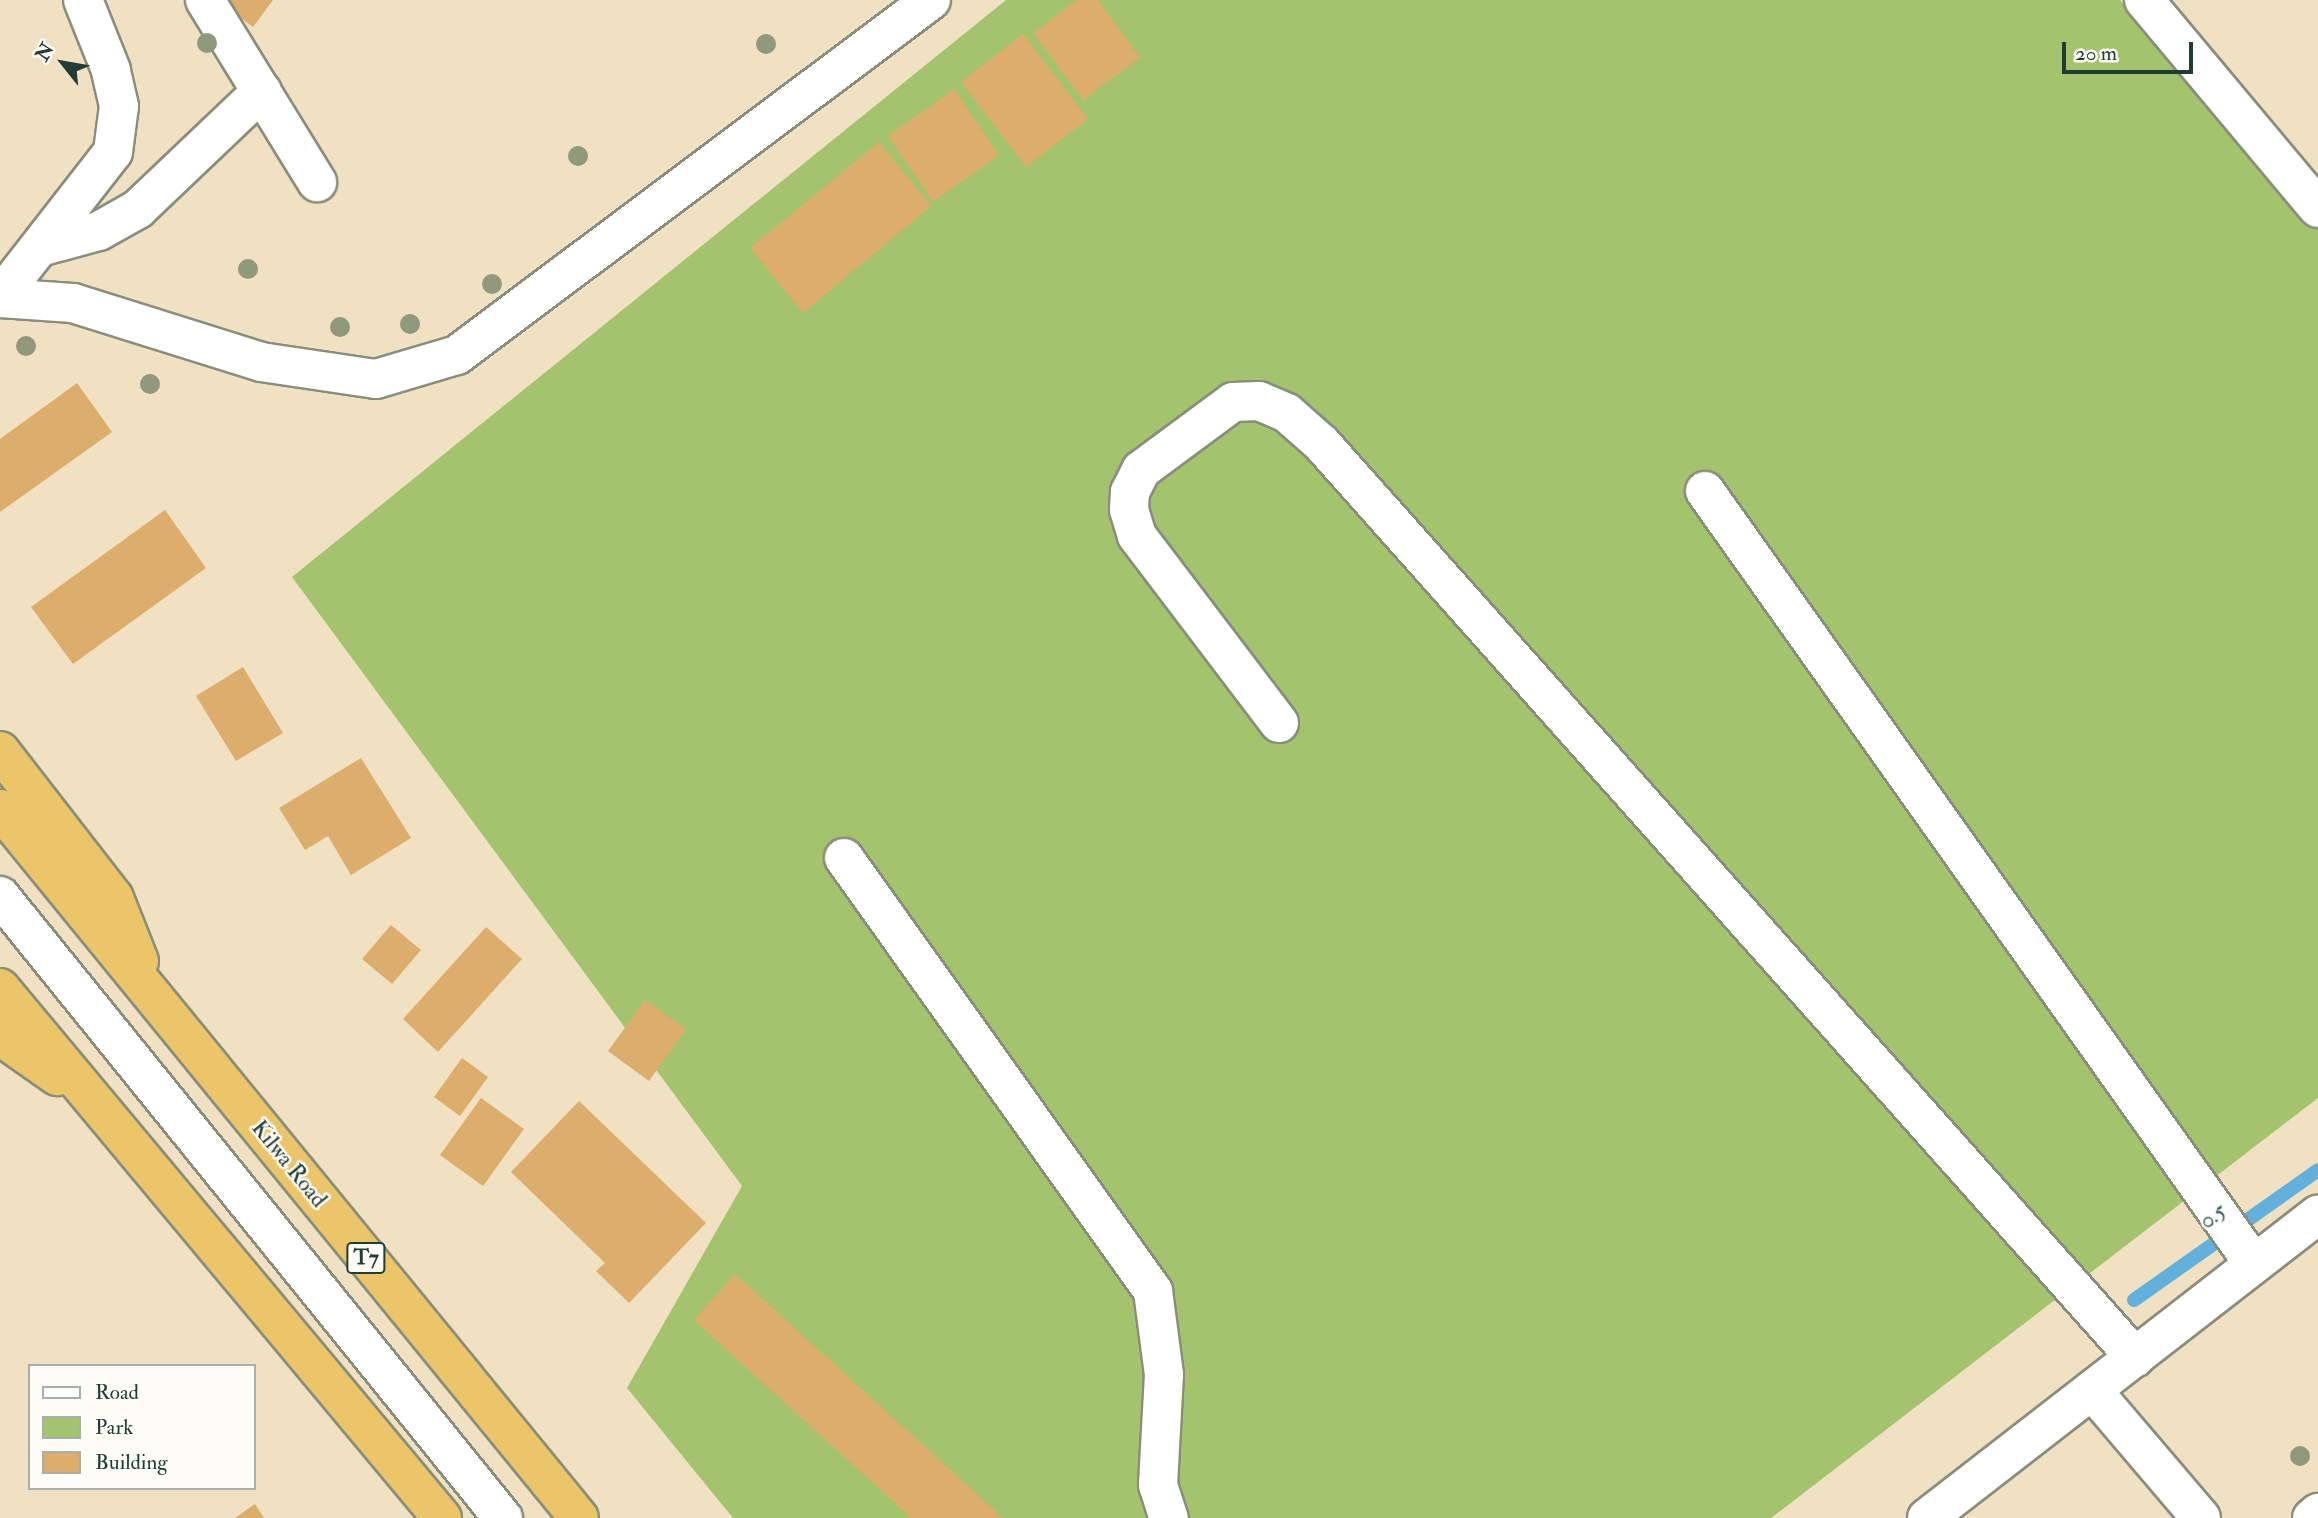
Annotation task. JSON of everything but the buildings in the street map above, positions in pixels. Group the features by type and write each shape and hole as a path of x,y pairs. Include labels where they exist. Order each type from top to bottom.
{"highway":[{"name":"T7","path":"0,751 114,898 153,998"},
{"name":"Kilwa Road","path":"0,809 579,1518"},
{"path":"0,988 442,1518"},
{"path":"0,1036 90,1099"}],"street":[{"path":"0,297 113,152 118,106 111,70 83,0"},
{"path":"205,0 317,182"},
{"path":"0,297 73,303 261,362 376,379 457,355 932,0"},
{"path":"2144,0 2318,208"},
{"path":"40,247 99,231 138,209 262,91"},
{"path":"1279,723 1137,536 1129,510 1130,492 1142,470 1233,402 1259,401 1287,412 1322,444 2135,1357"},
{"path":"1705,491 2254,1264"},
{"path":"844,858 1153,1291 1164,1374 1158,1485 1169,1518"},
{"path":"0,896 503,1518"},
{"path":"1927,1518 2318,1215"},
{"path":"2092,1390 2201,1518"},
{"path":"2312,1518 2318,1513"}],"green space":[{"path":"1006,0 2120,0 2318,223 2318,1098 1771,1518 733,1518 627,1388 742,1186 292,577"}],"waterway":[{"name":"0.5","path":"2134,1300 2318,1170"}]}
